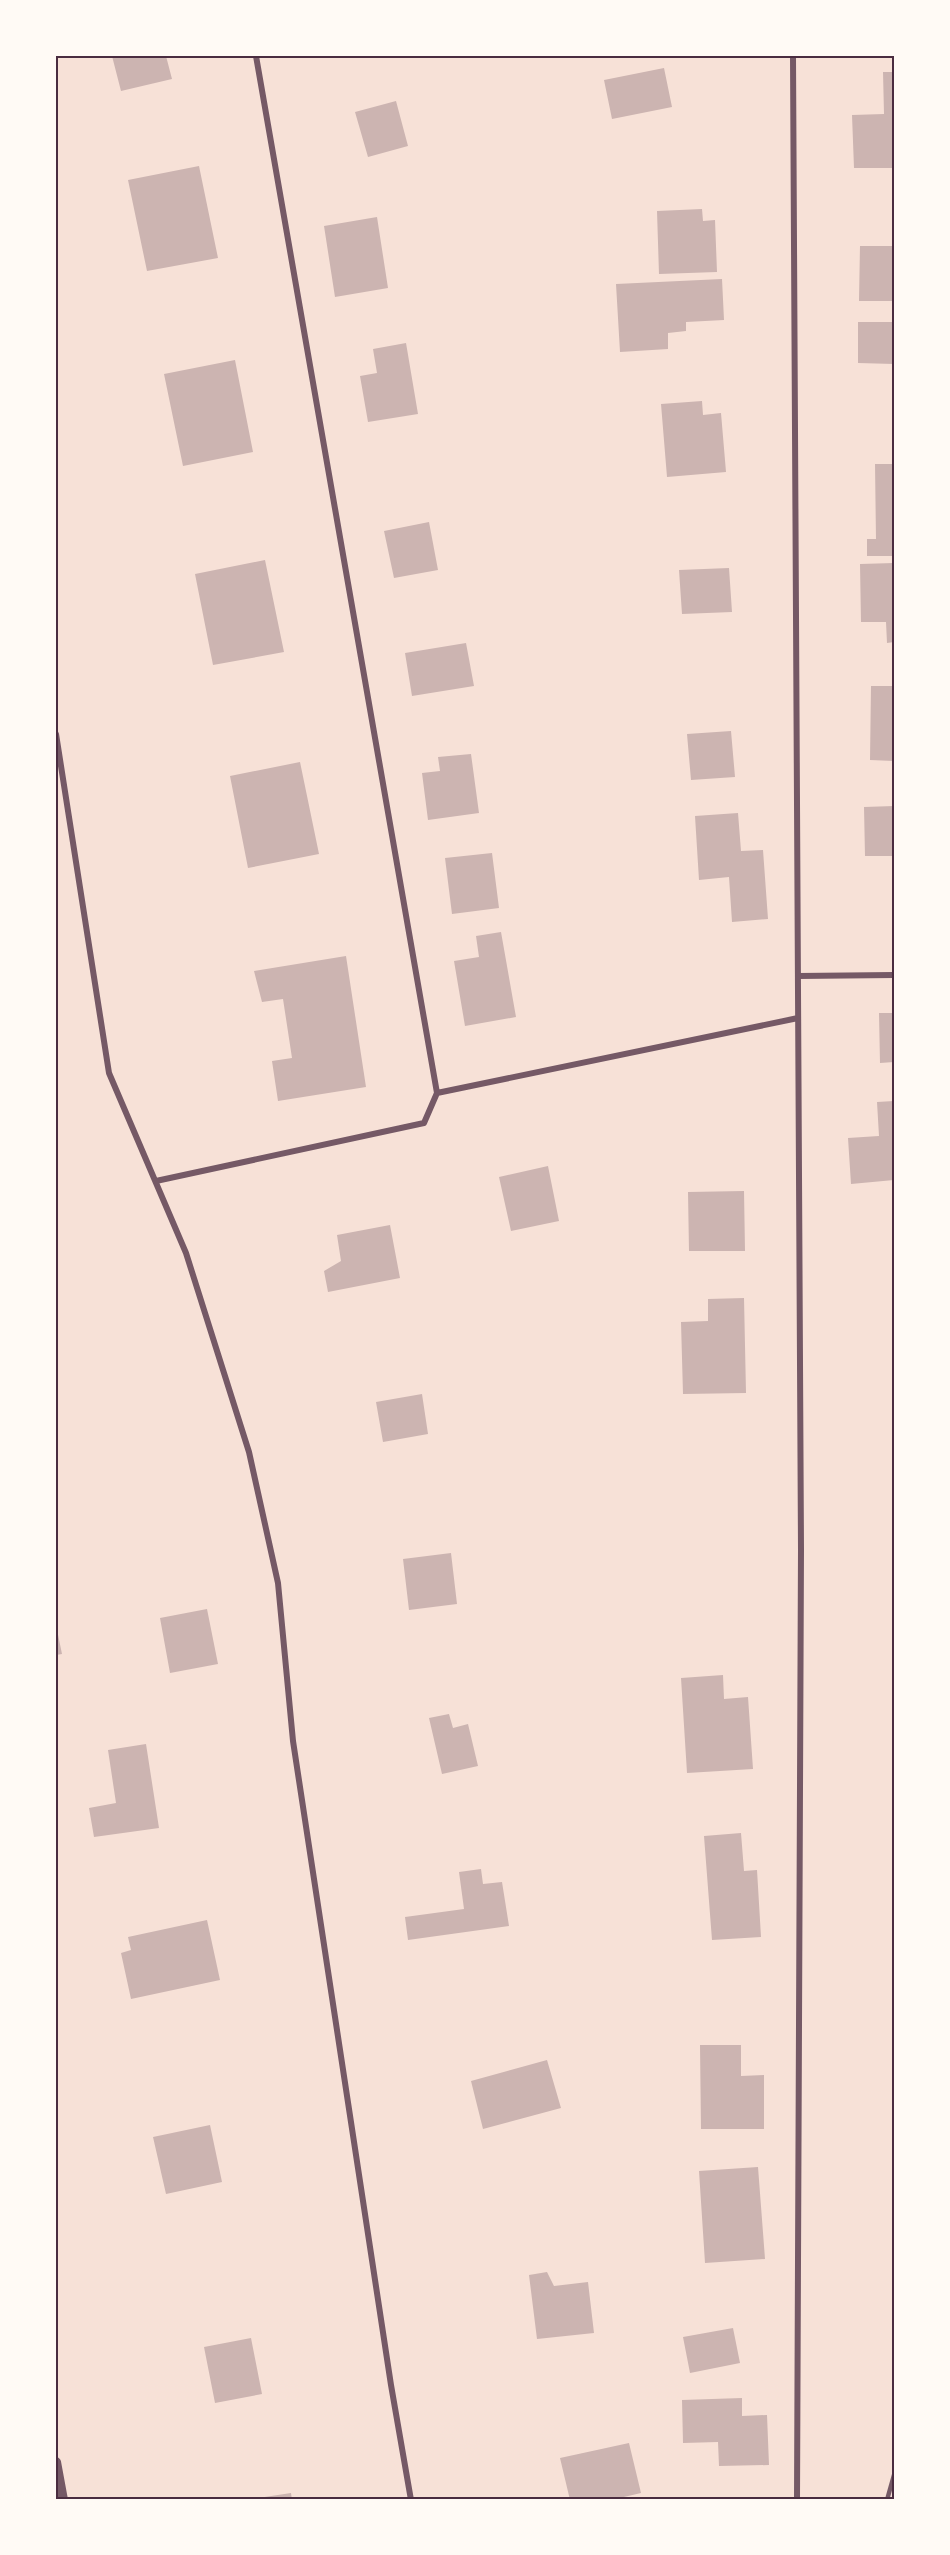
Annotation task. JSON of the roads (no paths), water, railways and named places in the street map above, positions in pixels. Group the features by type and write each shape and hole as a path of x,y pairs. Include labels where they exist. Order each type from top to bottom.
{"street":[{"path":"156,1181 424,1123 437,1093 256,56"},
{"path":"793,56 801,1573 797,2499"},
{"path":"56,734 109,1073 186,1253 249,1452 278,1583 293,1741 391,2385 411,2499"},
{"path":"798,976 894,975"},
{"path":"437,1093 798,1018"},
{"path":"56,2462 63,2499"}],"lane":[{"path":"887,2499 894,2475"}]}
